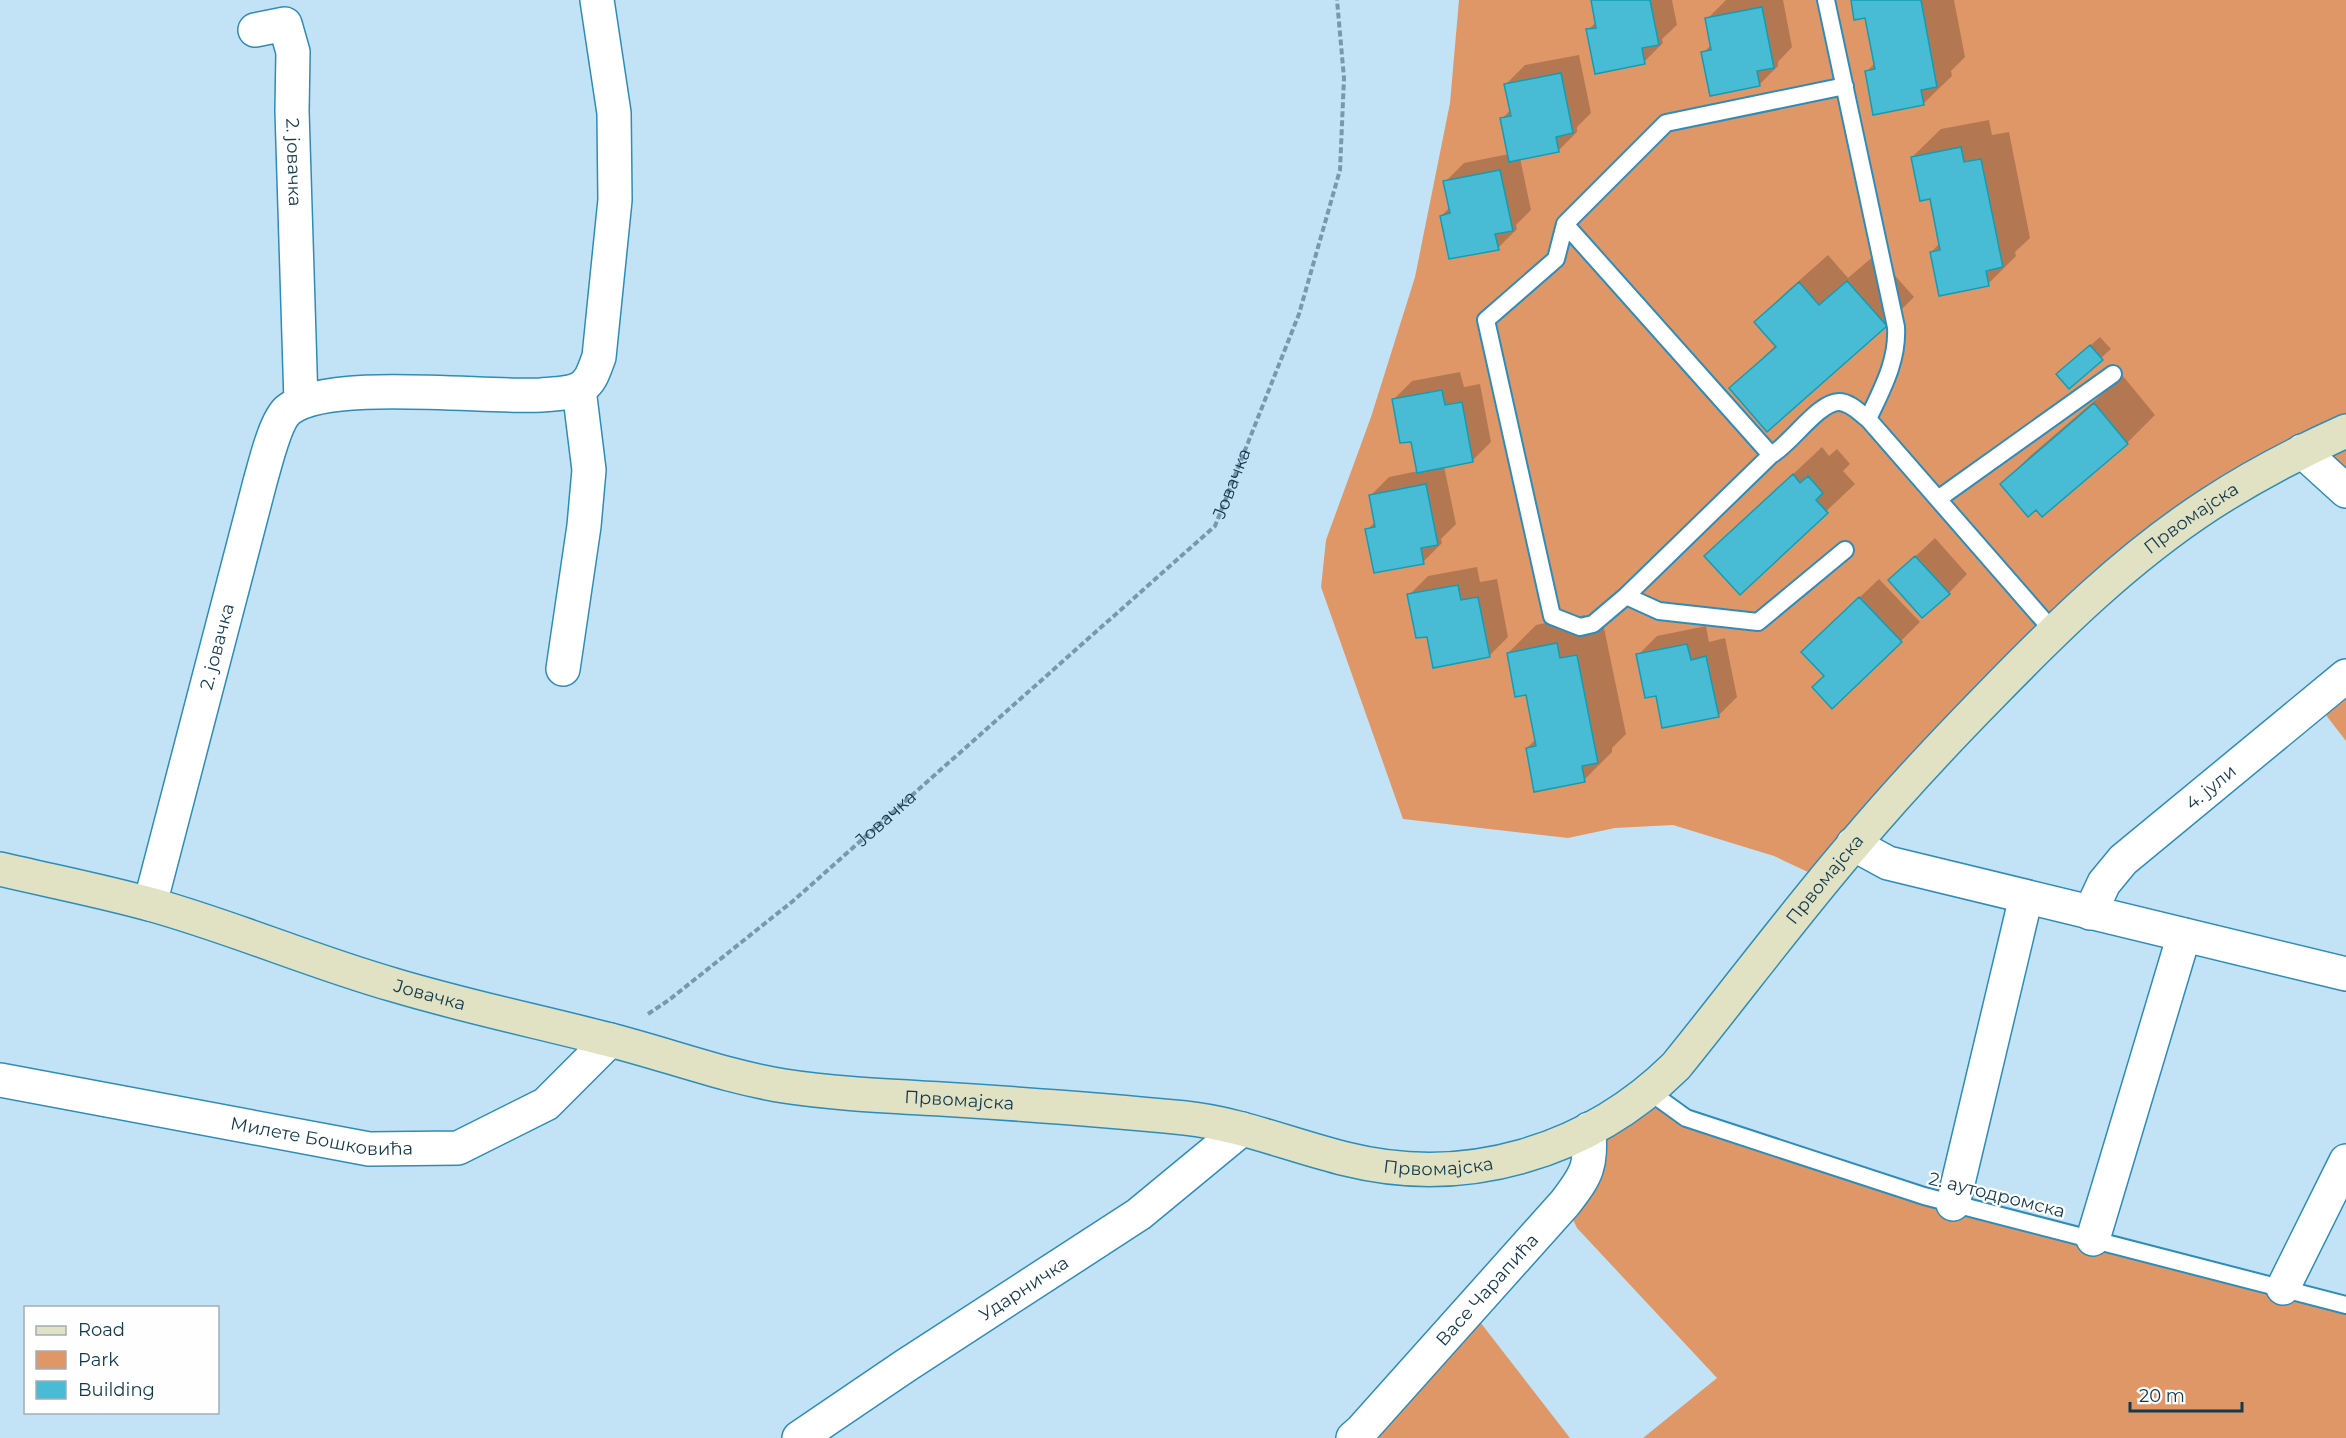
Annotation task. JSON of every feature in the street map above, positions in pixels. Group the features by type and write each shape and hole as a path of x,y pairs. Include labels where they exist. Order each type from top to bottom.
{"main road":[{"name":"Првомајска","path":"610,1040 782,1086 1209,1121 1364,1163 1442,1170 1473,1168 1508,1162 1543,1151 1589,1129 1650,1092 1676,1066 1853,844 1914,775 2053,631 2126,567 2196,513 2248,480 2346,431"},
{"name":"Јовачка","path":"0,869 150,904 300,956 394,985 610,1040"}],"street":[{"path":"563,669 584,526 589,470 579,389 592,378 599,357 615,200 614,113 597,0"},
{"name":"2. јовачка","path":"255,30 285,24 293,52 292,111 301,402"},
{"name":"2. јовачка","path":"150,904 263,471 273,437 286,411 301,402 330,394 409,393 527,396 579,389"},
{"path":"2302,451 2346,491"},
{"name":"4. јули","path":"2090,913 2104,883 2123,860 2346,676"},
{"path":"1853,844 1888,863 2346,974"},
{"path":"1953,1204 2026,897"},
{"path":"2093,1239 2184,935"},
{"name":"Милете Бошковића","path":"0,1080 369,1149 458,1148 546,1104 610,1040"},
{"name":"Ударничка","path":"799,1438 1139,1214 1242,1129"},
{"name":"Васе Чарапића","path":"1353,1438 1565,1203 1583,1180 1590,1160 1589,1129"},
{"path":"2283,1288 2346,1161"}],"lane":[{"path":"1826,0 1894,317 1897,345 1892,367 1868,419"},
{"path":"1845,86 1666,123 1565,224 1556,258 1486,320 1552,616 1580,627 1593,624 1626,596 1771,455 1826,407 1839,402 1852,406 1868,419 2053,631"},
{"path":"1565,224 1771,455"},
{"path":"1938,499 2113,374"},
{"path":"1626,596 1659,611 1758,622 1845,550"},
{"name":"2. аутодромска","path":"1650,1092 1686,1118 1908,1191 2346,1305"}],"path":[{"name":"Јовачка","path":"610,1040 669,1000 793,901 1215,526 1299,314 1340,170 1344,78 1337,0"}],"green space":[{"path":"1459,0 2346,0 2346,491 2302,451 2197,513 1825,880 1774,856 1673,825 1615,828 1568,838 1403,819 1321,587 1326,540 1371,417 1415,277 1450,103"},
{"path":"2346,676 2346,741 2315,701"},
{"path":"1650,1092 1665,1104 1924,1196 2346,1305 2346,1438 1643,1438 1717,1378 1577,1228 1565,1203 1589,1129"},
{"path":"1470,1309 1570,1438 1353,1438"}],"building":[{"path":"1591,0 1650,0 1659,45 1642,48 1645,64 1595,74 1586,29 1596,28"},
{"path":"1851,0 1921,0 1937,87 1921,90 1924,105 1873,115 1865,71 1875,69 1865,18 1854,20"},
{"path":"1762,7 1774,68 1757,71 1760,86 1710,96 1701,52 1711,50 1705,18"},
{"path":"1561,73 1573,133 1556,137 1559,152 1509,162 1500,118 1511,116 1504,84"},
{"path":"1961,147 1964,162 1981,159 2003,267 1986,271 1989,286 1939,296 1930,252 1940,250 1930,199 1920,201 1911,157"},
{"path":"1500,170 1513,231 1495,234 1499,250 1449,259 1440,216 1450,213 1443,181"},
{"path":"1847,281 1887,326 1767,432 1729,388 1776,347 1754,322 1799,282 1819,305"},
{"path":"2090,345 2103,360 2069,389 2056,374"},
{"path":"1442,390 1445,405 1462,402 1473,462 1417,473 1411,442 1400,443 1392,399"},
{"path":"2094,403 2128,444 2042,517 2036,510 2028,517 2000,484"},
{"path":"1793,474 1800,483 1808,476 1823,493 1816,500 1828,513 1740,595 1704,556"},
{"path":"1426,484 1438,545 1421,548 1424,564 1374,573 1365,529 1375,527 1369,495"},
{"path":"1915,556 1950,594 1922,618 1888,580"},
{"path":"1458,585 1461,600 1478,597 1490,657 1433,668 1427,637 1416,638 1407,594"},
{"path":"1859,597 1902,642 1832,709 1812,687 1824,676 1801,652"},
{"path":"1557,643 1560,658 1577,655 1598,763 1582,766 1585,782 1534,792 1526,748 1536,746 1526,695 1515,697 1507,653"},
{"path":"1687,644 1691,660 1706,656 1719,717 1662,728 1656,696 1645,698 1636,654"}]}
